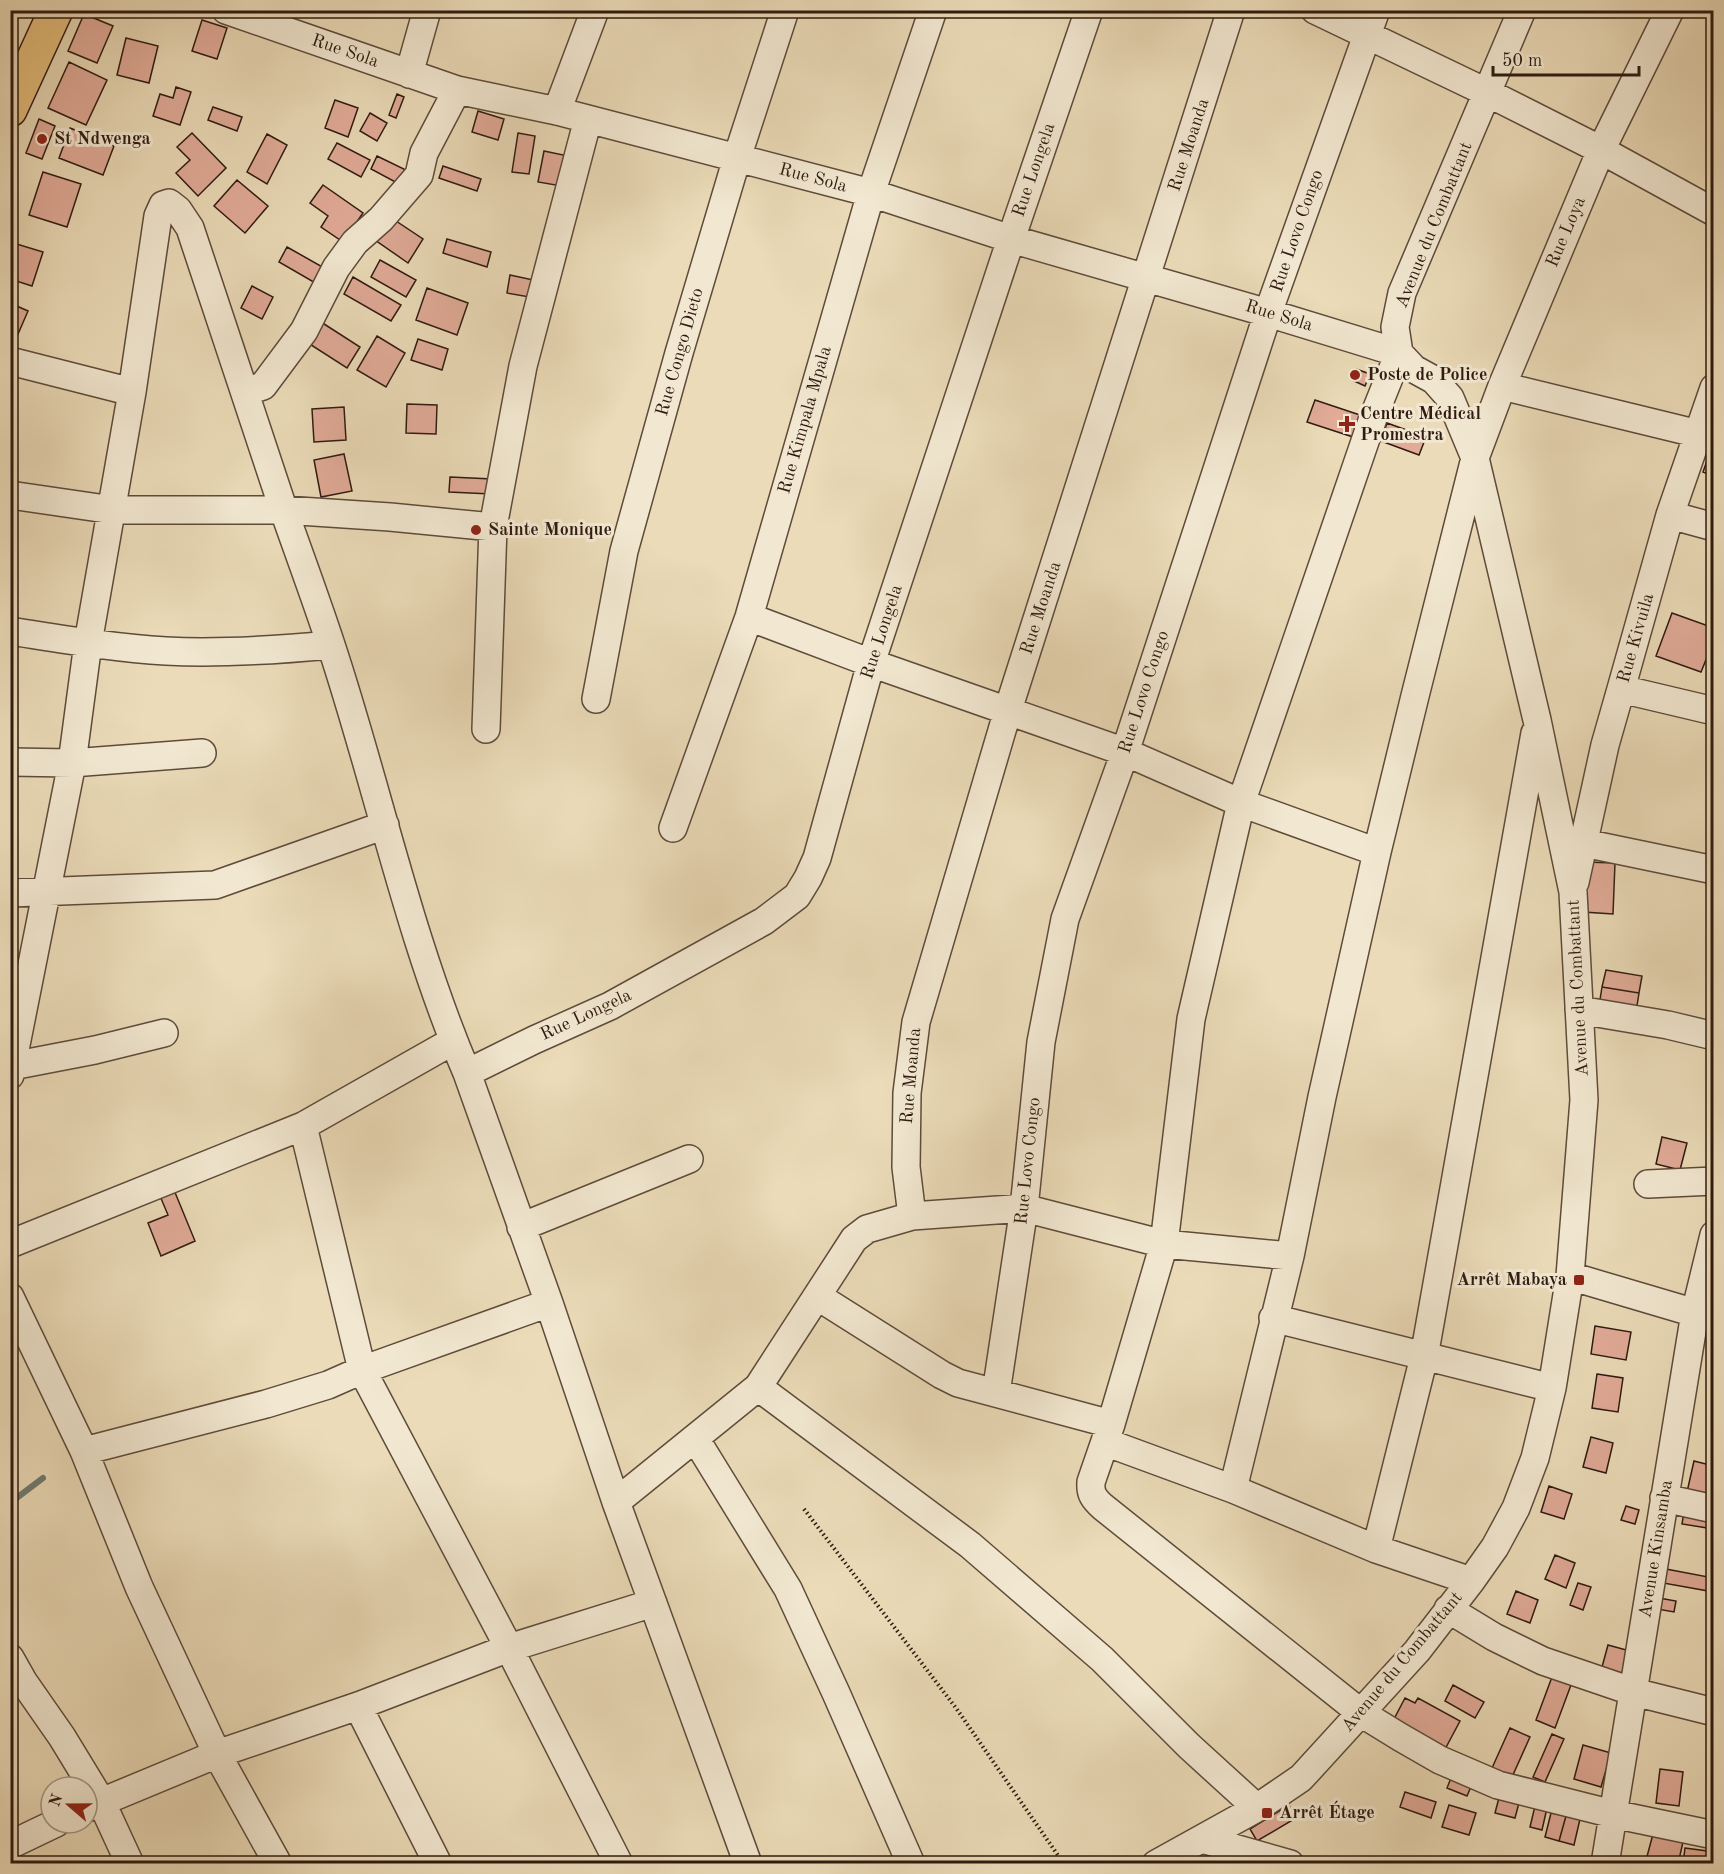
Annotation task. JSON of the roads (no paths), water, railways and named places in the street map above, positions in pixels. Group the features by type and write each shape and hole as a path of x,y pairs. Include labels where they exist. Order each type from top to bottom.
{"main road":[{"path":"10,110 56,10"}],"street":[{"path":"409,74 427,10"},
{"path":"556,111 595,10"},
{"name":"Rue Congo Dieto","path":"596,699 624,551 679,353 737,158 785,10"},
{"name":"Rue Kimpala Mpala","path":"673,828 749,617 871,193 933,10"},
{"name":"Rue Longela","path":"467,1073 610,1006 764,921 797,896 808,878 817,858 871,663 1089,10"},
{"name":"Rue Moanda","path":"912,1216 906,1156 907,1093 915,1022 1008,710 1231,10"},
{"path":"1315,10 1371,23 1488,93 1601,150 1713,212"},
{"name":"Avenue du Combattant","path":"1156,1863 1257,1808 1301,1778 1417,1651 1471,1581 1495,1546 1516,1508 1535,1458 1552,1388 1570,1276 1584,1100 1573,892 1538,720 1475,458 1450,398 1434,380 1414,369 1399,353 1395,327 1402,293 1522,10"},
{"name":"Rue Loya","path":"1233,1489 1290,1256 1322,1097 1377,852 1475,458 1502,386 1601,150 1670,10"},
{"name":"Rue Sola","path":"230,11 457,90 556,111 871,193 1011,239 1399,353"},
{"name":"Rue Lovo Congo","path":"996,1393 1024,1208 1041,1042 1065,919 1125,752 1269,313 1371,23"},
{"path":"245,392 263,386 304,331 336,268 355,242 381,219 419,175 424,153 457,90"},
{"path":"486,729 493,527 523,366 588,119"},
{"path":"164,1033 11,1070 72,763 88,643 132,392 158,216 163,205 170,203 178,210 190,228 284,510 332,645 408,910 453,1041 467,1073 549,1303 616,1502 748,1863"},
{"path":"1399,353 1373,418 1241,803 1191,1019 1164,1244 1090,1491 1095,1500 1361,1713 1440,1760 1498,1785 1613,1814 1713,1835"},
{"path":"10,361 132,392"},
{"path":"1502,386 1699,434"},
{"name":"Rue Kivuila","path":"1573,892 1605,745 1670,515 1713,388"},
{"path":"10,495 112,510 284,510 493,527"},
{"path":"1670,515 1713,527"},
{"path":"749,617 871,663 1125,752 1241,803 1377,852"},
{"path":"10,631 88,643 166,651 259,651 332,645"},
{"path":"1621,688 1713,711"},
{"path":"1376,1549 1424,1357 1538,720"},
{"path":"10,762 72,763 202,753"},
{"path":"10,893 215,885 385,825"},
{"path":"1584,843 1713,870"},
{"path":"1579,1010 1668,1025 1713,1036"},
{"path":"10,1244 303,1126 453,1041"},
{"path":"303,1126 362,1370 509,1648 619,1863"},
{"path":"521,1227 689,1159"},
{"path":"1648,1184 1713,1181"},
{"path":"616,1502 758,1387 854,1239 867,1229 912,1216 1024,1208 1164,1244 1290,1256"},
{"name":"Avenue Kinsamba","path":"1605,1863 1664,1498 1704,1314 1713,1235"},
{"path":"1570,1276 1704,1314"},
{"path":"817,1296 958,1383 996,1393 1108,1433 1376,1549 1471,1581"},
{"path":"10,1297 89,1464 139,1587 218,1754 278,1863"},
{"path":"89,1464 328,1385 362,1370 549,1303"},
{"path":"1274,1318 1552,1388"},
{"path":"758,1387 970,1545 1102,1659 1189,1746 1257,1808"},
{"path":"696,1438 788,1589 911,1863"},
{"path":"1664,1498 1713,1509"},
{"path":"99,1803 218,1754 358,1706 509,1648 653,1603"},
{"path":"1449,1609 1494,1637 1543,1661 1634,1692 1713,1713"},
{"path":"10,1658 62,1737 80,1775"},
{"path":"358,1706 438,1863"},
{"path":"99,1813 130,1863"},
{"path":"10,1845 39,1831"},
{"path":"1202,1839 1290,1863"},
{"path":"10,1859 12,1863"}],"waterway":[{"path":"10,1503 43,1478"}],"place":[{"name":"St Ndwenga","path":"42,139"},
{"name":"Poste de Police","path":"1355,375"},
{"name":"Centre Médical Promestra","path":"1347,424"},
{"name":"Sainte Monique","path":"476,530"},
{"name":"Arrêt Mabaya","path":"1579,1280"},
{"name":"Arrêt Étage","path":"1267,1813"}]}
